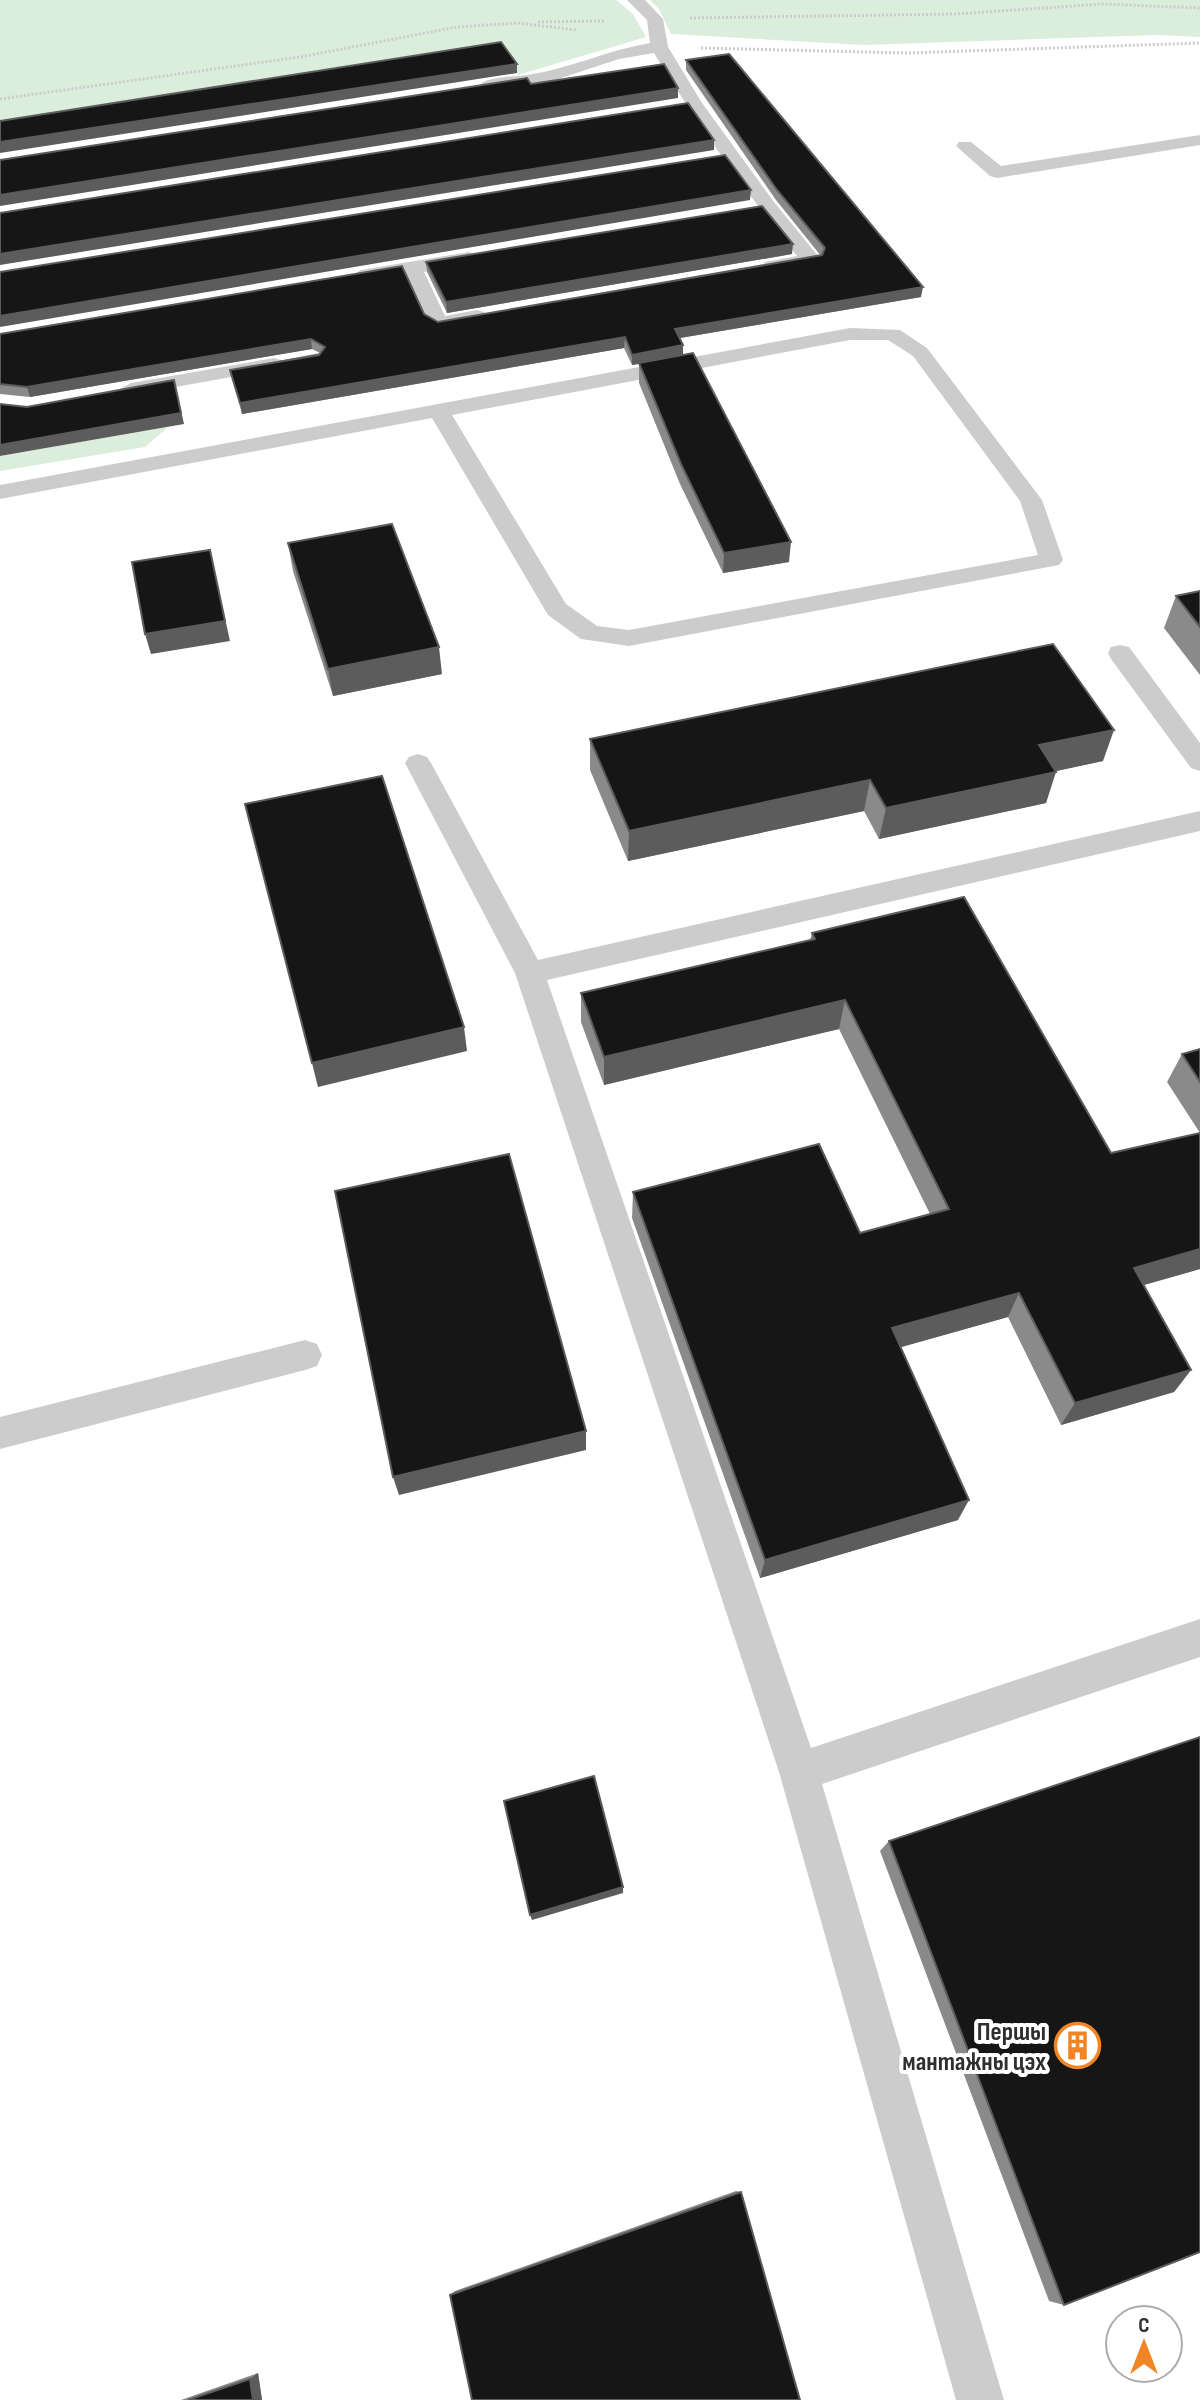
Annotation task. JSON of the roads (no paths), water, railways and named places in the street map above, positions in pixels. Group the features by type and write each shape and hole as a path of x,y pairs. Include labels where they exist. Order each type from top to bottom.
{"lane":[{"path":"635,0 655,19 659,47 686,105 733,155 760,207 811,260 749,270"},
{"path":"470,89 549,77 616,54 659,47"},
{"path":"965,146 997,172 1200,140"},
{"path":"702,160 733,155"},
{"path":"336,281 489,255"},
{"path":"412,268 438,323 500,312"},
{"path":"0,492 440,413 482,401 850,334 893,334 920,352 1031,500 1051,560 629,638 590,633 557,609 440,413"},
{"path":"108,393 297,360"},
{"path":"1120,653 1200,762"},
{"path":"418,763 530,973 799,1772 980,2400"},
{"path":"530,973 1200,821"},
{"path":"0,1433 305,1355"},
{"path":"799,1772 1200,1638"}],"place":[{"name":"Першы мантажны цэх","path":"1077,2046"}]}
